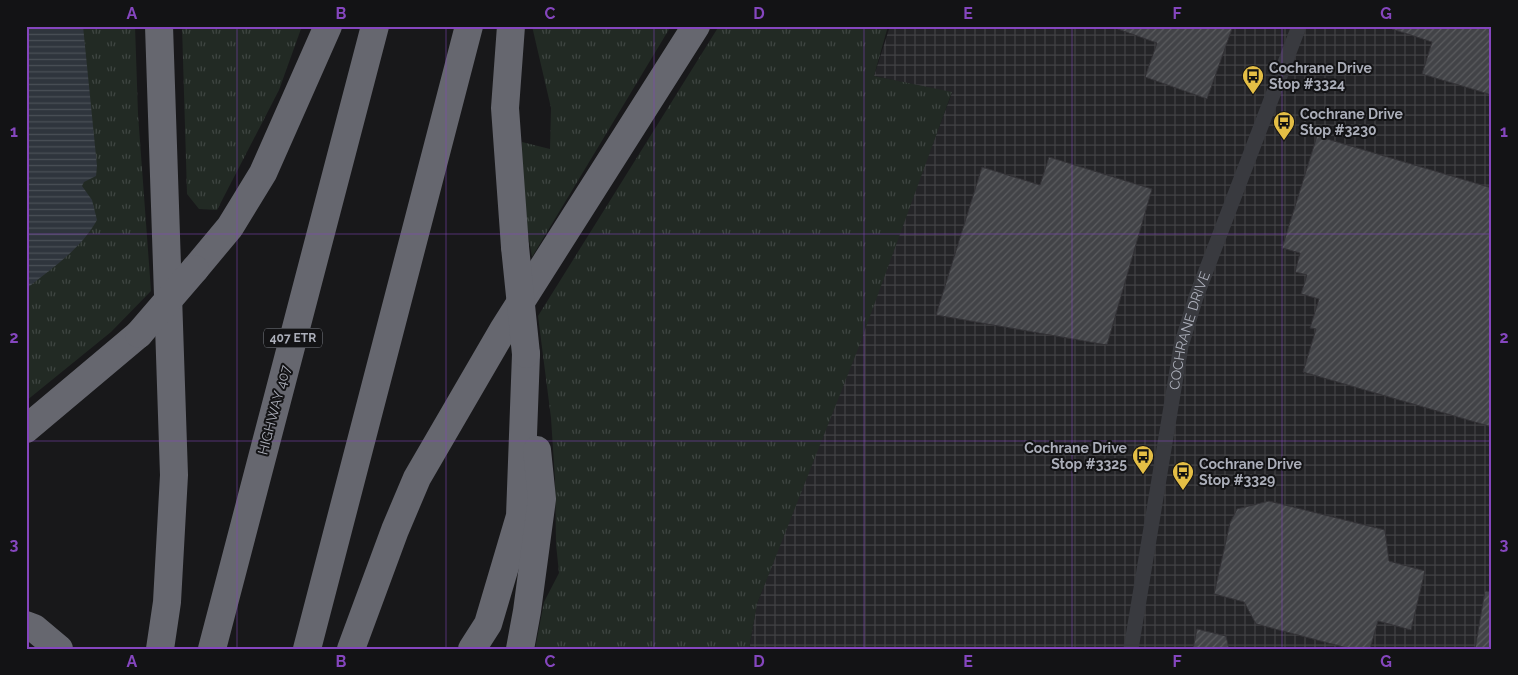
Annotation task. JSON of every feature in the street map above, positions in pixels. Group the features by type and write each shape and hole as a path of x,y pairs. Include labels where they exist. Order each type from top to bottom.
{"highway":[{"path":"159,26 174,475 167,602 160,649"},
{"path":"26,429 139,334 230,227 263,173 328,26"},
{"name":"HIGHWAY 407","path":"212,649 375,26"},
{"path":"307,649 469,26"},
{"path":"511,26 505,108 515,246 542,499 520,649"},
{"path":"351,649 395,530 417,478 503,330 696,26"},
{"path":"472,649 488,624 520,516 526,354"},
{"path":"26,625 34,628 59,649"}],"street":[{"name":"COCHRANE DRIVE","path":"1131,649 1180,346 1196,297 1299,26"}],"shaded area":[{"path":"26,26 83,26 97,166 96,176 84,182 82,186 92,200 97,220 74,249 26,289"},
{"path":"890,26 1492,26 1492,649 749,649 757,604 952,93 874,76"}],"green space":[{"path":"26,26 135,26 138,114 151,291 111,332 26,401"},
{"path":"182,26 302,26 279,90 217,210 199,209 187,194"},
{"path":"532,26 671,26 532,257 523,206 522,142 550,149 551,108"},
{"path":"719,26 888,26 874,76 952,92 858,349 757,604 749,649 535,649 544,602 559,573 556,544 555,480 551,418 538,316"}],"building":[{"path":"1116,26 1233,26 1207,99 1145,77 1157,43 1115,28"},
{"path":"1392,26 1492,26 1492,95 1422,74 1432,42 1392,29"},
{"path":"1317,136 1492,188 1492,427 1303,372 1316,329 1310,328 1319,299 1301,294 1307,275 1295,272 1300,253 1282,248"},
{"path":"1049,157 1152,189 1107,345 936,315 982,167 1040,185"},
{"path":"1269,501 1385,530 1389,561 1425,571 1411,630 1378,621 1370,649 1351,649 1256,624 1244,602 1214,594 1230,523 1237,509"},
{"path":"1485,591 1492,592 1492,649 1475,649"},
{"path":"1197,629 1226,636 1229,649 1193,649"}],"place":[{"name":"Cochrane Drive Stop #3324","path":"1253,95"},
{"name":"Cochrane Drive Stop #3230","path":"1284,141"},
{"name":"Cochrane Drive Stop #3325","path":"1143,475"},
{"name":"Cochrane Drive Stop #3329","path":"1183,491"}]}
